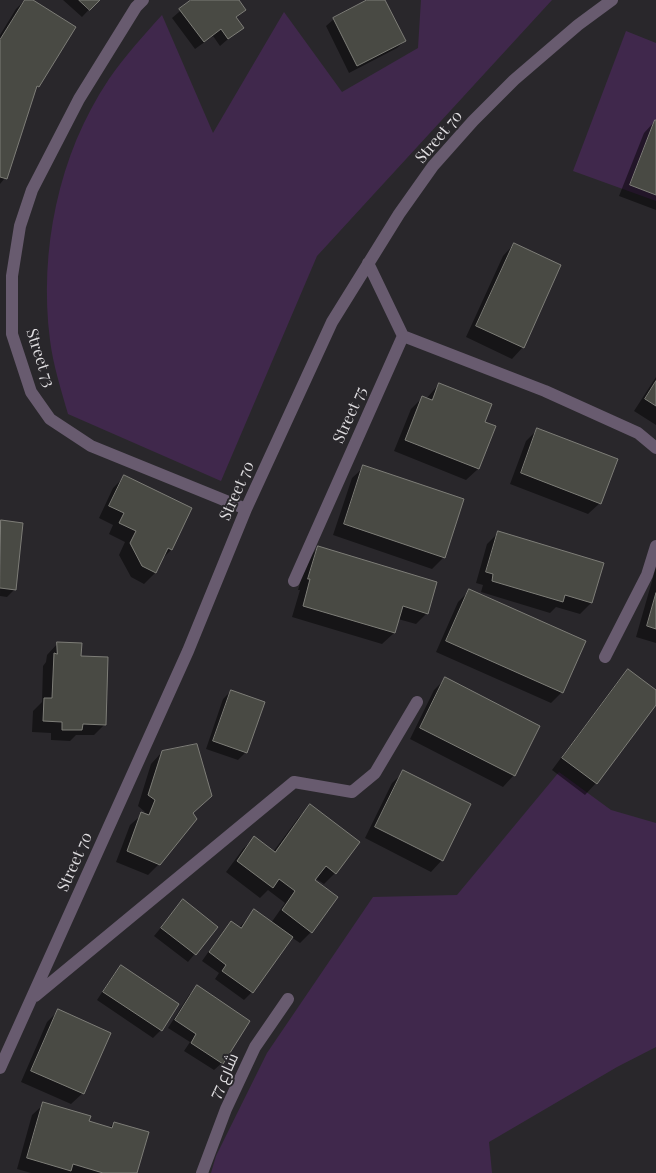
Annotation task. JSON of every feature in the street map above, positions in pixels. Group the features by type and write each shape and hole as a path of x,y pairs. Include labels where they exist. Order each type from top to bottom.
{"street":[{"name":"Street 73","path":"143,0 136,7 79,99 32,190 20,226 12,276 12,334 31,392 50,419 91,446 246,509"},
{"name":"Street 70","path":"0,1068 188,650 246,509 332,322 399,214 433,166 473,121 514,80 578,25 612,0"},
{"path":"368,263 404,336 545,391 638,434 656,448"},
{"name":"Street 75","path":"294,581 404,336"},
{"path":"605,657 647,575 656,546"},
{"path":"31,1000 294,782 352,792 375,773 417,702"},
{"name":"شارع 77","path":"202,1173 226,1109 255,1047 288,999"}],"shaded area":[{"path":"421,0 552,0 317,256 221,481 68,414 53,359 50,340 47,272 50,238 65,172 77,139 91,108 109,79 134,46 162,15 213,133 284,12 342,92 418,48"},
{"path":"626,31 656,43 656,201 573,171"},
{"path":"559,772 611,810 656,823 656,1047 617,1067 489,1142 492,1173 211,1173 216,1156 267,1053 373,897 457,895"}],"building":[{"path":"25,0 33,0 76,27 39,87 37,86 7,179 0,177 0,40"},
{"path":"79,0 100,0 90,10"},
{"path":"191,0 239,0 246,10 236,17 244,28 228,39 221,29 204,42 179,9"},
{"path":"367,0 385,0 406,41 357,66 333,18"},
{"path":"656,120 656,195 630,185"},
{"path":"514,243 561,265 524,348 476,326"},
{"path":"656,381 656,406 645,399"},
{"path":"439,383 492,404 485,422 496,426 479,469 405,440 422,396 432,400"},
{"path":"537,428 618,459 601,504 521,473"},
{"path":"363,465 464,499 445,558 344,524"},
{"path":"124,475 192,508 172,550 168,548 156,573 142,566 130,543 136,531 119,523 124,513 109,506"},
{"path":"1,520 23,523 16,590 0,588"},
{"path":"498,531 604,563 592,603 565,595 563,602 492,581 493,574 486,572"},
{"path":"318,546 437,582 428,614 403,606 395,633 303,606 310,579 308,579"},
{"path":"469,589 586,641 563,693 446,641"},
{"path":"656,593 656,629 647,626"},
{"path":"57,642 82,643 81,656 108,657 106,725 83,724 82,730 62,730 62,722 43,721 44,698 52,698 54,653 57,654"},
{"path":"628,669 656,690 656,705 597,784 562,758"},
{"path":"445,677 540,726 515,776 420,728"},
{"path":"231,690 265,702 247,753 213,741"},
{"path":"197,744 212,796 193,813 197,819 160,865 127,851 141,812 149,815 155,800 148,795 162,751"},
{"path":"403,770 471,804 443,861 375,827"},
{"path":"310,804 360,842 336,874 326,866 315,880 338,897 312,933 282,910 295,891 279,879 273,888 237,861 254,836 275,852"},
{"path":"183,899 218,927 196,955 161,928"},
{"path":"254,909 293,937 253,993 222,971 226,965 209,952 231,921 241,928"},
{"path":"121,965 179,1004 162,1031 103,992"},
{"path":"197,985 250,1021 223,1064 191,1043 196,1034 175,1020"},
{"path":"58,1009 111,1033 84,1094 31,1071"},
{"path":"43,1102 91,1116 89,1121 112,1128 114,1122 149,1132 137,1173 103,1173 73,1164 71,1171 27,1158"}]}
